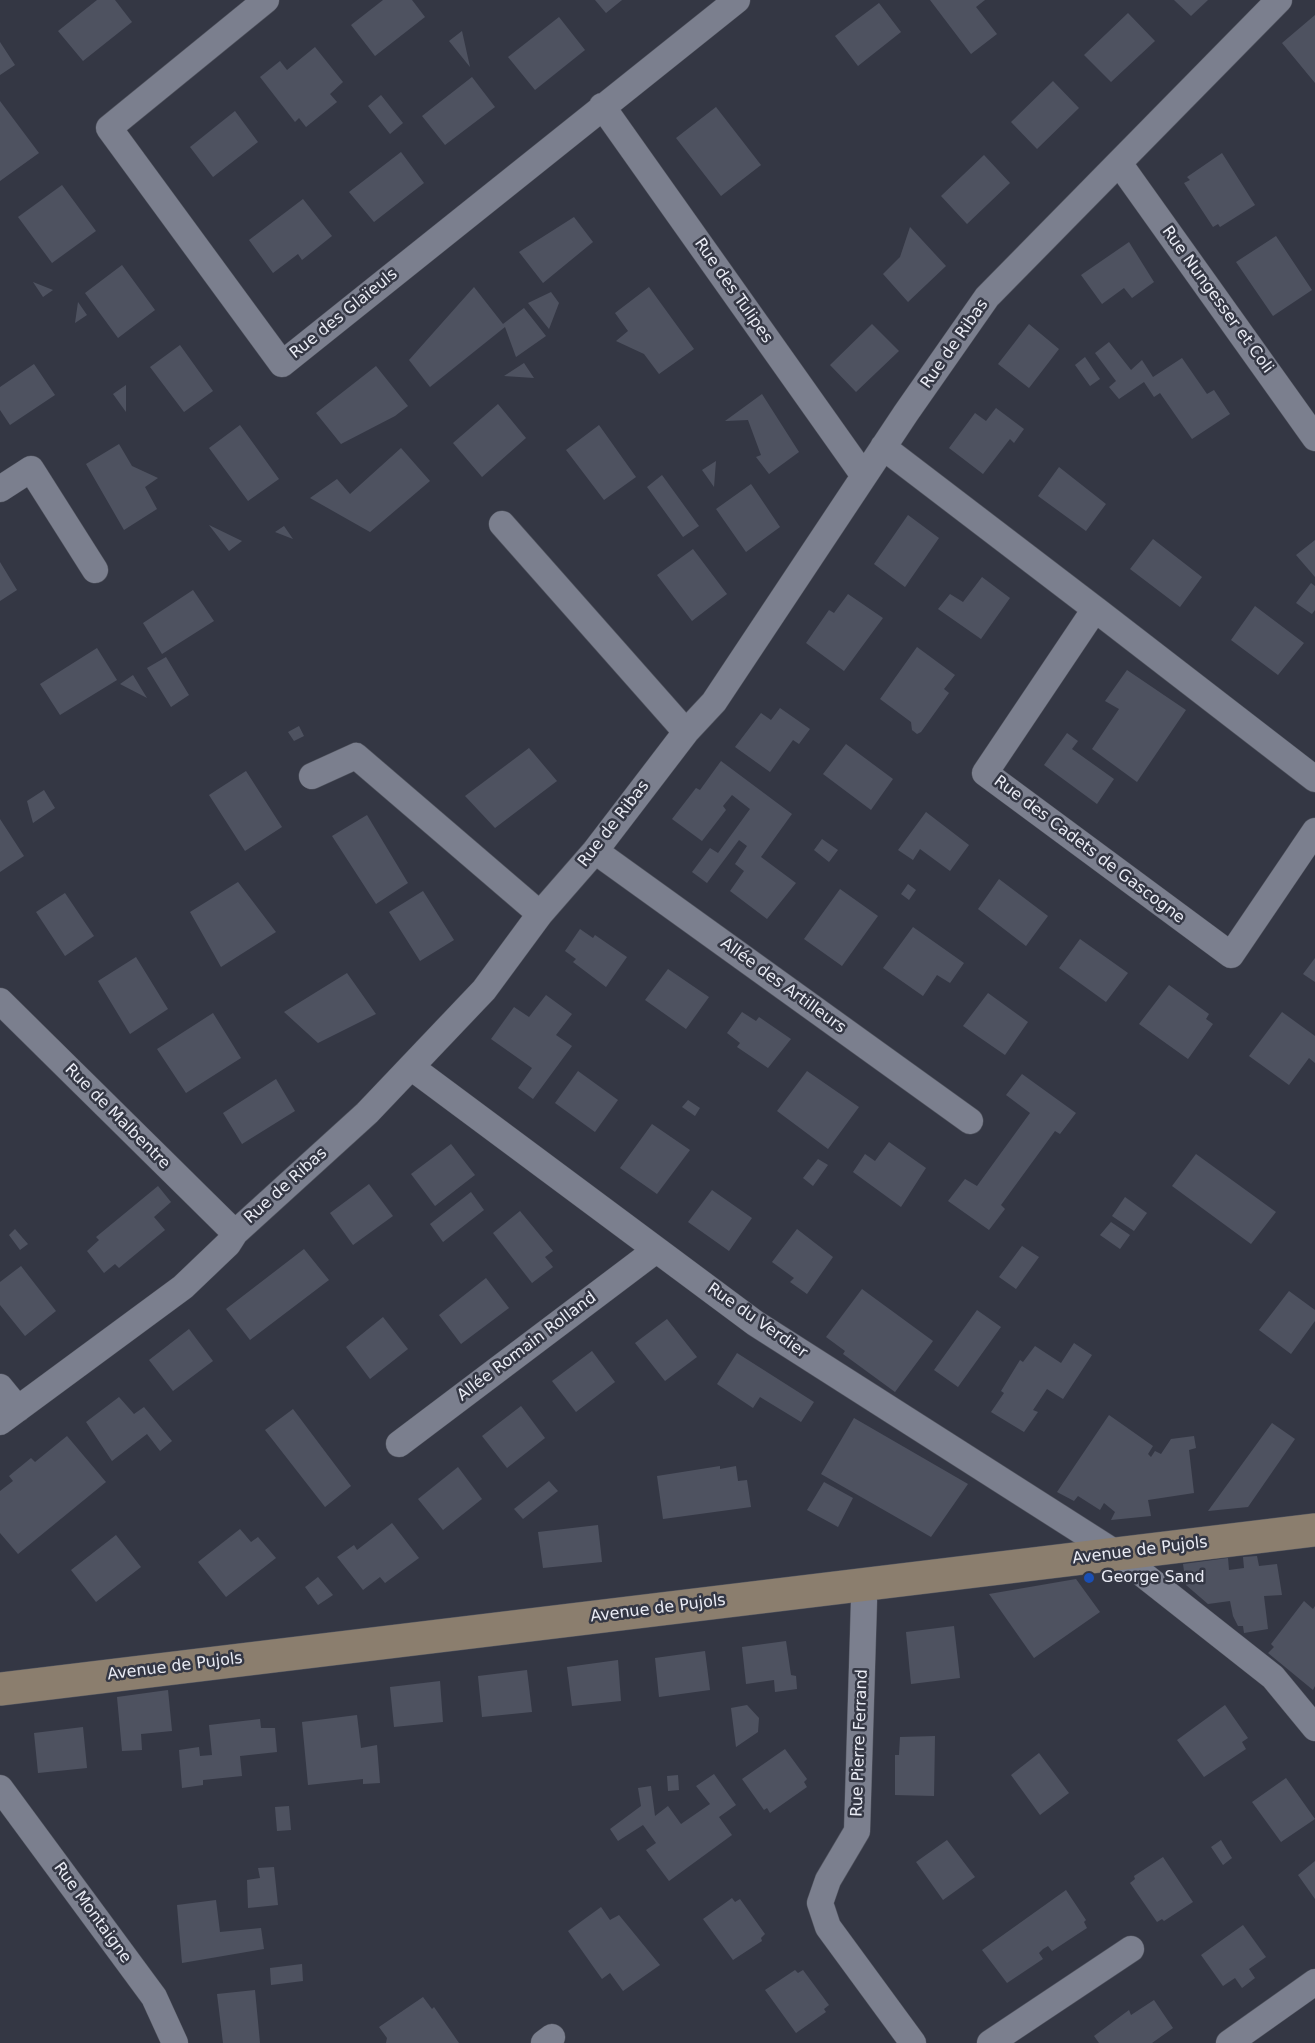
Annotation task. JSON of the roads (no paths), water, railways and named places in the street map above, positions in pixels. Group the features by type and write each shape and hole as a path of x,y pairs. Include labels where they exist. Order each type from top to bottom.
{"main road":[{"name":"Avenue de Pujols","path":"0,1689 1315,1530"}],"street":[{"name":"Rue des Glaïeuls","path":"266,0 109,128 282,363 737,0"},
{"name":"Rue de Ribas","path":"9,1416 183,1287 228,1245 235,1233 367,1113 484,990 540,914 595,851 686,732 714,702 883,447 987,297 1279,0"},
{"name":"Rue des Tulipes","path":"603,106 864,476"},
{"name":"Rue Nungesser et Coli","path":"1119,163 1315,438"},
{"path":"883,447 1315,779"},
{"path":"0,489 31,470 95,570"},
{"path":"502,524 686,732"},
{"name":"Rue des Cadets de Gascogne","path":"1095,609 985,773 1230,955 1315,831"},
{"path":"312,776 356,756 540,914"},
{"name":"Allée des Artilleurs","path":"595,851 970,1121"},
{"name":"Rue de Malbentre","path":"0,1001 235,1233"},
{"name":"Rue du Verdier","path":"411,1067 755,1323 1117,1554 1273,1677 1315,1728"},
{"name":"Allée Romain Rolland","path":"399,1444 656,1250"},
{"path":"0,1388 9,1416"},
{"name":"Rue Pierre Ferrand","path":"862,1585 864,1601 857,1831 828,1880 820,1903 828,1927 913,2043"},
{"name":"Rue Montaigne","path":"0,1788 154,1997 175,2043"},
{"path":"990,2043 1131,1949"},
{"path":"1229,2043 1315,1982"}],"place":[{"name":"George Sand","path":"1089,1578"}]}
